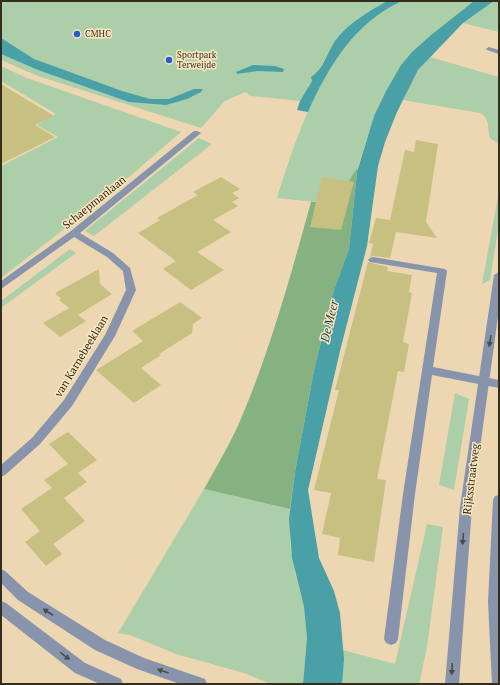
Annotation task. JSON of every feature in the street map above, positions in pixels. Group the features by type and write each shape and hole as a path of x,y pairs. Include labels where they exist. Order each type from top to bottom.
{"street":[{"path":"489,49 499,52"},
{"name":"Schaepmanlaan","path":"1,286 74,233 197,133"},
{"name":"van Karnebeeklaan","path":"1,472 36,441 68,403 110,336 131,290 127,270 110,255 74,233"},
{"path":"373,260 442,271 427,370 391,639"},
{"name":"Rijksstraatweg","path":"452,684 466,507 499,275"},
{"path":"427,370 499,384"},
{"path":"499,500 494,602 499,684"},
{"path":"1,575 22,596 100,645 142,664 200,684"},
{"path":"1,607 80,668 116,684"}],"green space":[{"name":"Sportpark Terweijde","path":"1,1 387,1 359,18 336,41 300,101 251,96 245,92 225,101 201,128 38,76 1,60 1,54 9,57 1,52"},
{"path":"402,1 474,1 431,35 412,52 401,65 374,116 358,167 344,191 325,203 277,198 307,113 320,86 336,60 354,36 376,16"},
{"path":"494,1 499,1 499,32 463,23"},
{"path":"430,57 499,77 499,144 490,138 486,118 480,113 403,100 418,70"},
{"path":"1,66 27,78 181,132 107,196 1,278 1,166 58,137 37,125 56,114 1,81"},
{"path":"199,138 212,144 94,236 85,231"},
{"path":"358,167 349,249 334,290 314,370 295,472 290,509 204,489 237,428 249,400 287,288 311,202 321,202 336,197 345,188"},
{"path":"499,191 499,224 490,280 482,284"},
{"path":"70,249 76,253 1,308 1,301"},
{"path":"455,393 469,399 454,490 439,485"},
{"path":"204,489 290,509 290,543 295,573 304,607 307,638 303,684 270,684 247,674 176,654 130,635 118,633"},
{"path":"427,524 443,527 427,647 419,684 340,684 343,650 395,664"}],"water":[{"path":"387,1 402,1 385,10 357,33 334,63 308,112 297,110 300,101 312,81 311,77 322,66 335,41 359,18"},
{"name":"De Meer","path":"474,1 494,1 463,23 418,70 397,112 385,142 378,166 367,246 340,351 308,490 319,558 334,591 340,613 344,659 342,684 303,684 307,638 304,607 292,558 289,519 295,472 314,370 334,290 349,249 357,172 374,116 401,65 412,52 431,35"},
{"path":"1,38 34,59 122,91 150,99 169,99 194,89 203,89 201,92 187,99 166,105 129,102 38,70 1,54"},
{"path":"253,65 275,66 284,69 283,72 258,71 237,74 236,72"}],"building":[{"path":"1,84 54,116 35,125 55,137 1,164"},
{"path":"416,140 438,144 426,222 437,238 396,232 390,258 370,257 373,244 369,243 376,218 390,220 405,150 414,152"},
{"path":"221,177 240,189 232,193 239,198 232,202 238,206 213,220 231,232 197,252 224,270 191,290 163,269 176,261 138,233 160,220 157,218 198,195 193,192"},
{"path":"322,177 354,182 341,230 310,227"},
{"path":"368,262 388,267 387,271 412,275 409,292 412,293 403,342 409,344 404,372 398,371 377,479 386,480 374,562 338,555 340,538 322,534 331,493 314,490 339,390 335,390"},
{"path":"99,269 100,284 112,294 78,315 86,321 60,337 43,323 69,308 59,300 61,299 55,293"},
{"path":"180,302 202,318 193,324 192,333 159,354 161,355 141,368 161,385 134,403 96,370 143,341 132,331"},
{"path":"68,432 97,460 78,473 87,482 64,498 85,521 53,544 62,554 46,566 25,542 40,531 21,509 52,488 44,480 68,464 49,444"}],"place":[{"name":"CMHC","path":"77,34"},
{"name":"Sportpark Terweijde","path":"169,60"}]}
